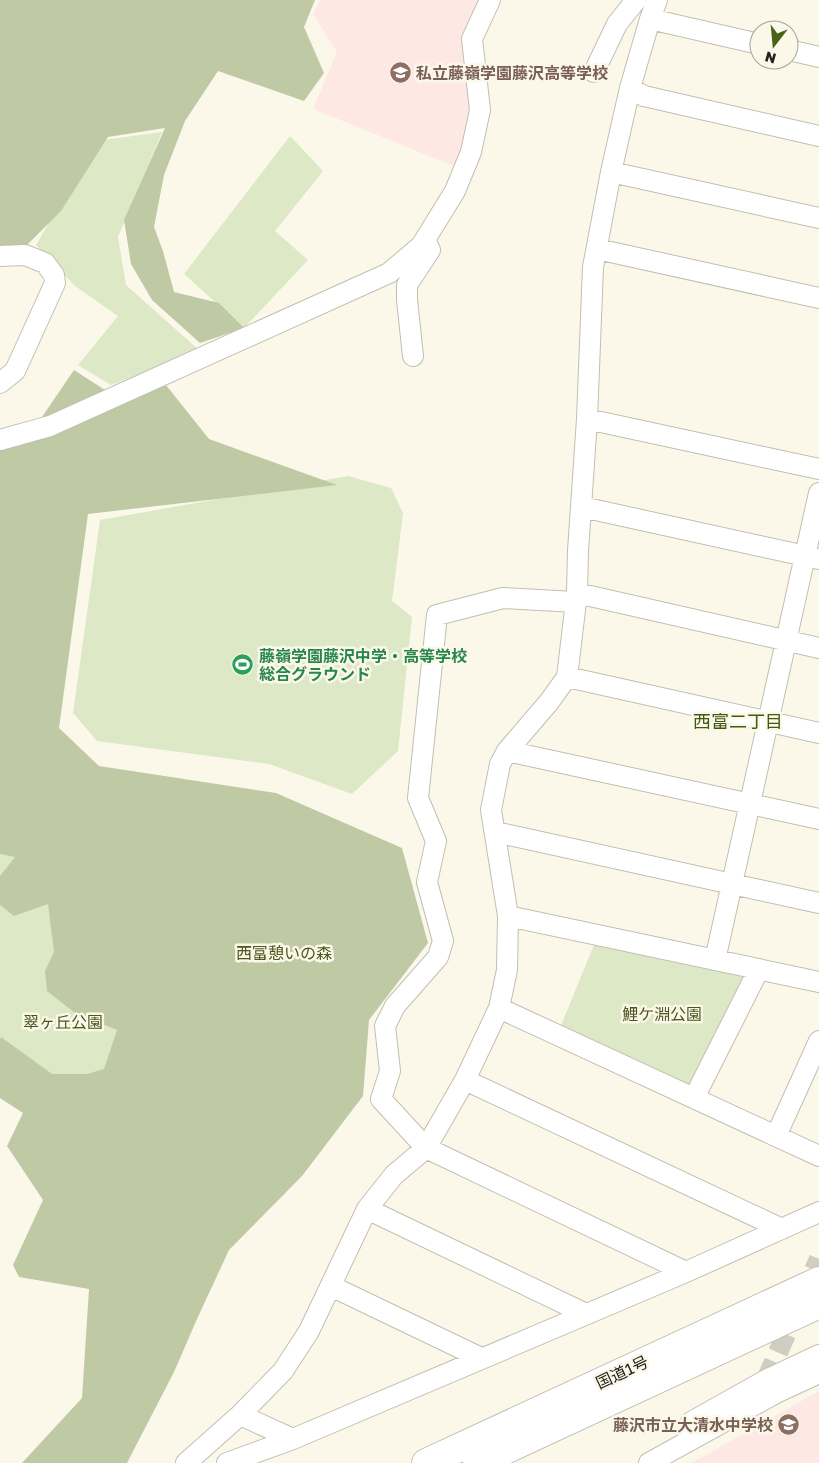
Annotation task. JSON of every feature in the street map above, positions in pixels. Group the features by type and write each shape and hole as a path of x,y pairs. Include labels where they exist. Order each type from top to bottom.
{"highway":[{"name":"国道1号","path":"426,1463 819,1281"},
{"name":"国道1号","path":"477,1463 819,1304"}],"street":[{"path":"0,440 50,426 389,273 421,246 455,191 471,152 480,110 472,39 490,0"},
{"path":"594,72 617,24 636,0"},
{"path":"186,1463 240,1416 283,1371 309,1331 367,1210 394,1176 426,1148 466,1080 499,1008 507,970 508,916 491,810 500,764 507,752 549,702 566,677 576,598 582,507 593,267 611,172 630,88 657,0"},
{"path":"650,19 749,42"},
{"path":"799,52 819,57"},
{"path":"630,88 644,96 819,136"},
{"path":"611,172 819,218"},
{"path":"413,356 407,285 430,250 425,239"},
{"path":"597,249 819,298"},
{"path":"0,256 25,255 44,263 54,275 54,284 15,371 0,383"},
{"path":"587,419 819,469"},
{"path":"715,960 786,640 812,558 819,493"},
{"path":"582,507 812,558"},
{"path":"686,1272 426,1148 381,1099 390,1071 385,1026 395,1006 438,958 443,941 427,882 436,841 418,798 437,615 503,598 576,598 819,648"},
{"path":"566,677 819,733"},
{"path":"507,752 819,819"},
{"path":"495,832 819,903"},
{"path":"508,916 819,982"},
{"path":"694,1098 759,969"},
{"path":"499,1008 819,1156"},
{"path":"776,1136 819,1041"},
{"path":"466,1080 782,1229"},
{"path":"367,1210 586,1314"},
{"path":"226,1463 293,1439 686,1272 819,1212"},
{"path":"331,1286 481,1358"},
{"path":"687,1442 691,1422 766,1380 819,1354"},
{"path":"649,1463 776,1393 819,1373"},
{"path":"240,1416 293,1439"}],"shaded area":[{"name":"私立藤嶺学園藤沢高等学校","path":"320,0 483,0 476,93 468,140 454,166 313,109 337,52 313,14"},
{"name":"藤沢市立大清水中学校","path":"819,1391 819,1463 691,1463 697,1460"}],"green space":[{"path":"0,0 315,0 304,27 324,73 304,101 218,71 185,121 164,175 154,227 163,251 174,292 219,303 244,328 200,343 152,300 131,264 124,220 165,128 108,137 61,211 21,251 0,250"},
{"path":"162,132 118,237 126,285 200,351 111,385 78,365 118,316 75,286 36,245 96,141"},
{"path":"290,136 323,171 275,231 308,260 244,328 184,274"},
{"name":"西富憩いの森","path":"74,370 105,390 155,384 166,385 209,439 337,485 88,514 59,728 99,766 276,793 402,848 428,943 369,1020 363,1096 302,1176 229,1250 174,1372 127,1463 22,1463 82,1398 89,1289 19,1277 13,1265 43,1200 7,1146 23,1113 0,1098 1,1037 52,1074 87,1074 104,1069 117,1030 75,1013 47,991 45,971 54,952 48,904 14,916 0,905 0,876 15,857 0,854 0,450 27,439"},
{"name":"藤嶺学園藤沢中学・高等学校 総合グラウンド","path":"348,476 391,488 403,513 392,601 412,617 398,751 352,794 269,764 97,741 73,713 100,520"},
{"name":"翠ヶ丘公園","path":"0,829 129,1012 103,1075 87,1081 0,1069"},
{"name":"鯉ケ淵公園","path":"596,940 748,974 691,1087 557,1035"}],"tunnel":[{"path":"766,1380 819,1259"}],"place":[{"name":"私立藤嶺学園藤沢高等学校","path":"400,73"},
{"name":"藤嶺学園藤沢中学・高等学校 総合グラウンド","path":"243,665"},
{"name":"藤沢市立大清水中学校","path":"789,1425"}],"district":[{"name":"西富二丁目","path":"738,722"}]}
